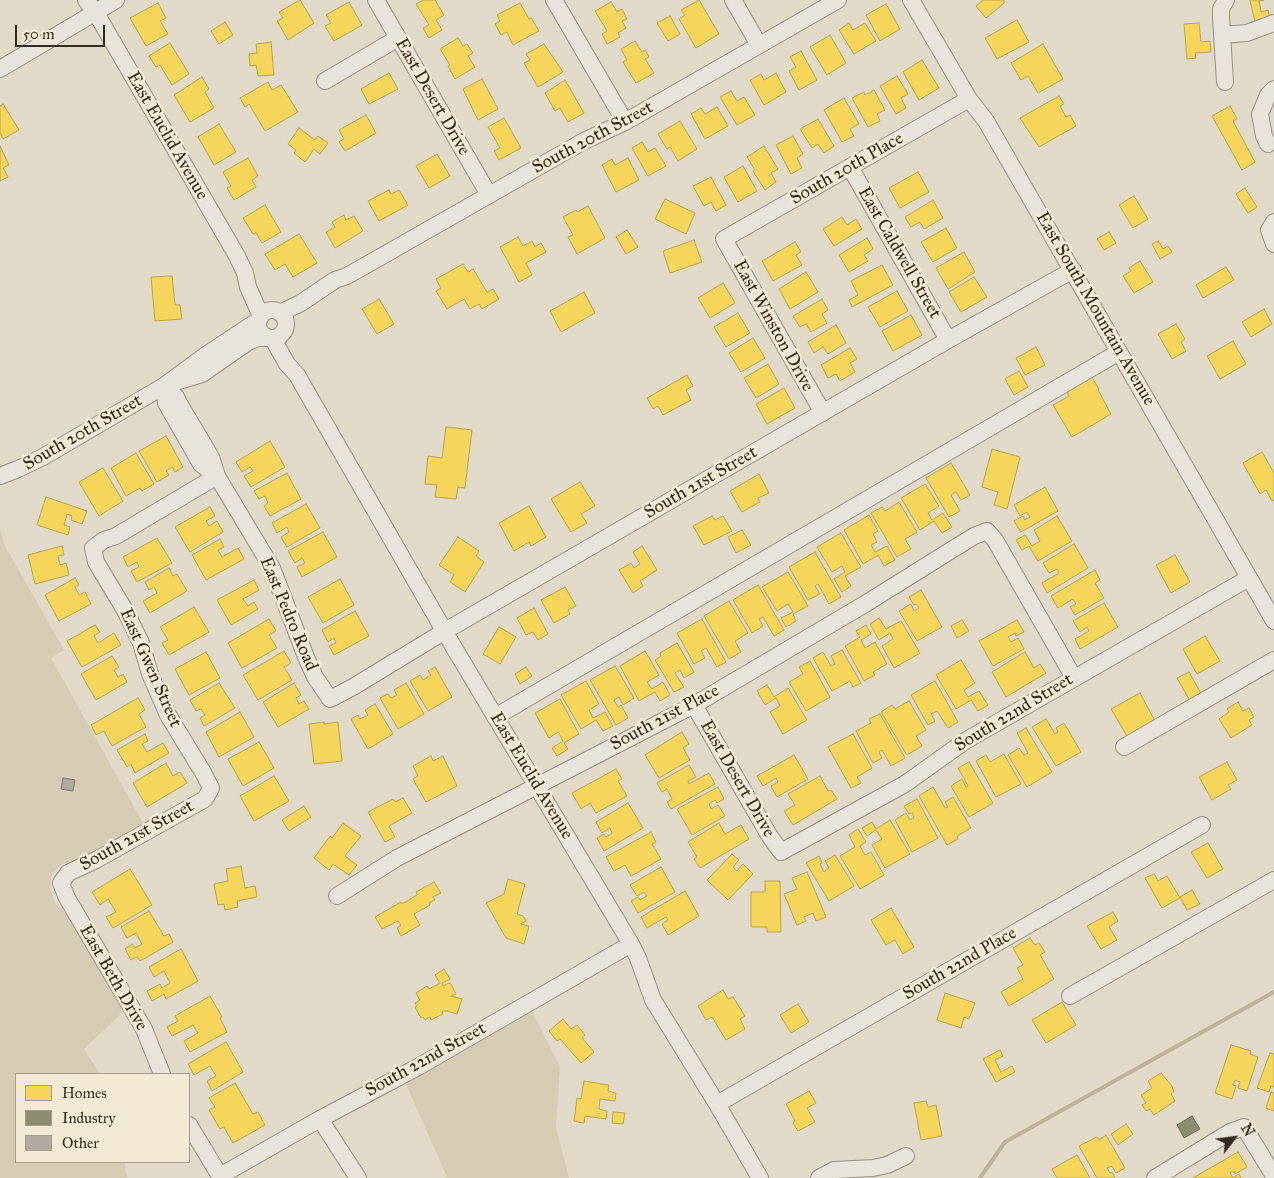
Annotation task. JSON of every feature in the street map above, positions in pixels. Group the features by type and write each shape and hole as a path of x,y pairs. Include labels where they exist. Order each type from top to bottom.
{"street":[{"name":"East Euclid Avenue","path":"86,0 96,13 245,273 273,325 287,364 297,375 445,631 631,944 653,1000 760,1178"},
{"path":"0,69 116,0"},
{"name":"East Desert Drive","path":"376,0 489,195"},
{"path":"554,0 624,122"},
{"path":"733,0 759,45"},
{"name":"South 20th Street","path":"0,476 18,470 43,457 164,386 202,374 248,342 258,338 273,325 339,288 347,276 584,141 624,122 838,0"},
{"name":"East South Mountain Avenue","path":"911,0 970,99 986,121 1274,621"},
{"path":"1225,82 1221,9 1226,0"},
{"path":"1222,35 1247,33 1274,23"},
{"path":"324,81 398,38"},
{"path":"1268,144 1264,136 1260,114 1268,95 1274,89"},
{"name":"South 20th Place","path":"724,239 970,99"},
{"name":"East Caldwell Street","path":"850,167 948,340"},
{"path":"1274,222 1269,230 1274,244"},
{"name":"East Winston Drive","path":"724,239 822,413"},
{"name":"South 21st Street","path":"330,698 353,687 445,631 948,340 1073,270"},
{"path":"496,716 1119,352"},
{"name":"East Pedro Road","path":"164,386 176,397 211,457 217,476 272,568 315,677 330,698"},
{"name":"East Gwen Street","path":"211,788 168,715 150,674 141,643 126,612 96,562 93,548 217,476"},
{"name":"South 21st Place","path":"337,896 397,858 694,704 865,604 974,536 987,531 995,540 1074,678"},
{"name":"South 22nd Street","path":"781,852 905,784 965,740 1249,578"},
{"path":"1124,747 1274,660"},
{"name":"East Desert Drive","path":"694,704 769,835 781,852"},
{"name":"South 21st Street","path":"61,883 68,873 96,860 205,799 211,788"},
{"name":"South 22nd Place","path":"717,1104 1202,825"},
{"path":"1070,996 1274,880"},
{"name":"East Beth Drive","path":"61,883 67,898 144,1029 162,1073"},
{"name":"South 22nd Street","path":"190,1127 220,1176 320,1119 418,1067 631,944"},
{"path":"320,1119 358,1178"},
{"path":"1155,1178 1230,1132 1244,1127 1274,1176"},
{"path":"819,1178 834,1170 873,1168 887,1165 906,1156"}],"shaded area":[{"path":"0,528 5,546 64,650 51,658 143,823 81,859 64,863 52,873 50,888 55,903 67,915 124,1011 84,1049 99,1073 15,1073 15,1163 125,1163 128,1178 0,1178"},
{"path":"532,1011 560,1067 556,1127 569,1178 445,1178 447,1177 405,1082"}],"building: Homes":[{"path":"300,0 314,23 288,40 277,21 283,18 279,12"},
{"path":"424,0 435,0 444,15 436,20 442,30 429,38 423,28 429,25 416,4"},
{"path":"699,0 719,34 696,48 679,19 685,15 681,10"},
{"path":"983,0 1004,0 1004,3 986,18 976,6"},
{"path":"1250,0 1264,0 1259,1 1261,12 1268,10 1270,19 1255,22"},
{"path":"349,2 362,25 334,41 325,26 331,23 326,15"},
{"path":"611,2 617,12 622,9 627,19 622,21 626,28 618,33 620,37 607,44 602,34 607,31 595,11"},
{"path":"158,3 166,18 160,21 168,34 146,46 130,18"},
{"path":"520,3 529,19 531,18 539,31 513,45 507,32 501,35 495,24 500,21 497,15"},
{"path":"886,4 900,29 880,41 866,15"},
{"path":"670,16 680,34 668,41 657,23"},
{"path":"1017,20 1029,42 997,59 985,38"},
{"path":"225,22 233,35 219,44 211,31"},
{"path":"849,23 853,30 865,23 876,41 854,54 839,30"},
{"path":"1199,23 1201,42 1210,41 1211,52 1195,53 1196,58 1187,59 1184,24"},
{"path":"830,35 846,63 827,75 810,47"},
{"path":"458,38 463,46 467,44 473,53 468,56 475,67 455,79 448,66 450,65 440,49"},
{"path":"635,41 642,52 645,50 649,57 645,59 654,73 636,83 623,62 627,60 621,49"},
{"path":"271,42 274,75 258,76 256,65 250,66 249,54 257,53 256,44"},
{"path":"170,43 189,74 172,85 160,65 156,67 149,56"},
{"path":"544,44 563,72 538,87 524,63 530,60 526,54"},
{"path":"1043,44 1063,79 1038,93 1028,76 1021,80 1011,63"},
{"path":"801,51 817,80 799,90 789,71 796,67 790,57"},
{"path":"922,60 939,88 919,100 903,72"},
{"path":"389,73 398,89 369,104 361,89"},
{"path":"776,73 786,92 764,105 750,80 761,74 764,80"},
{"path":"897,76 908,94 901,98 906,108 896,114 880,86"},
{"path":"202,77 209,89 205,92 214,108 190,122 174,95"},
{"path":"482,79 498,109 478,120 463,89"},
{"path":"565,80 584,113 568,122 560,108 555,111 545,93"},
{"path":"268,82 272,90 281,85 298,112 265,131 249,104 245,107 240,98"},
{"path":"874,90 885,110 877,114 880,121 868,127 852,98 864,92 865,95"},
{"path":"731,91 737,101 744,97 755,115 737,125 720,97"},
{"path":"1059,96 1064,104 1060,106 1066,117 1070,115 1076,126 1039,147 1020,118"},
{"path":"844,98 859,124 850,129 854,136 842,142 824,110"},
{"path":"3,104 19,130 3,139 0,133 0,106"},
{"path":"1230,106 1237,119 1233,121 1255,162 1242,170 1212,116"},
{"path":"717,107 728,126 705,139 691,114 701,108 705,114"},
{"path":"366,115 376,133 345,151 339,142 344,139 339,130"},
{"path":"504,118 521,148 499,160 494,151 500,148 488,127"},
{"path":"818,119 834,146 824,153 818,144 812,148 800,129"},
{"path":"680,121 697,149 678,161 670,147 667,149 658,134"},
{"path":"219,124 236,152 214,165 198,137"},
{"path":"299,128 315,140 318,136 328,143 320,154 314,149 305,162 294,153 296,150 288,144"},
{"path":"793,136 803,154 797,158 802,168 791,174 776,145"},
{"path":"642,142 648,152 655,148 666,166 648,176 632,148"},
{"path":"0,146 9,165 3,168 8,177 0,181"},
{"path":"764,146 778,169 771,173 776,182 765,190 747,157"},
{"path":"437,154 450,176 429,188 416,166"},
{"path":"248,158 258,176 252,180 256,187 234,200 227,188 231,186 223,172"},
{"path":"628,158 639,180 616,192 602,165 612,159 615,165"},
{"path":"743,166 757,191 738,202 724,177"},
{"path":"918,172 929,192 900,208 889,188"},
{"path":"711,177 726,205 716,211 711,202 704,206 693,186"},
{"path":"1245,188 1257,207 1248,213 1236,194"},
{"path":"389,190 391,194 399,190 408,205 379,221 368,201"},
{"path":"1134,196 1148,219 1133,228 1119,205"},
{"path":"665,199 695,213 686,234 655,219"},
{"path":"933,200 943,218 924,229 920,222 911,227 905,217"},
{"path":"265,205 281,232 262,243 256,233 253,234 243,218"},
{"path":"588,206 605,238 577,254 568,237 573,235 563,217"},
{"path":"344,215 346,220 354,216 363,231 335,248 326,232 335,227 332,222"},
{"path":"842,217 847,225 856,219 862,229 834,246 823,229"},
{"path":"946,228 957,248 933,262 921,242"},
{"path":"627,230 638,247 626,254 616,237"},
{"path":"1109,232 1116,243 1104,250 1097,239"},
{"path":"299,234 317,263 293,277 285,264 275,270 265,254"},
{"path":"518,237 523,246 532,241 535,247 541,243 546,252 526,263 532,275 519,282 500,247"},
{"path":"867,238 873,249 864,255 868,261 849,272 839,255"},
{"path":"694,240 702,262 670,273 663,251"},
{"path":"1158,241 1163,249 1168,246 1172,252 1160,259 1152,244"},
{"path":"795,242 801,252 796,255 802,265 773,281 762,261"},
{"path":"964,252 975,272 948,289 936,268"},
{"path":"1140,261 1153,282 1134,293 1123,276 1131,271 1129,268"},
{"path":"463,264 468,272 473,269 487,292 493,289 499,299 482,309 479,304 470,309 464,299 447,309 436,291 441,288 436,279"},
{"path":"882,265 893,285 852,307 849,300 858,295 851,281"},
{"path":"1226,267 1234,280 1203,298 1196,285"},
{"path":"806,272 818,292 790,309 779,289"},
{"path":"172,276 175,305 180,305 182,319 155,321 151,277"},
{"path":"974,277 987,297 961,312 949,292"},
{"path":"723,283 735,303 710,318 698,298"},
{"path":"897,291 908,311 880,327 868,307"},
{"path":"584,292 595,313 561,332 550,311"},
{"path":"379,299 394,324 377,334 362,309"},
{"path":"822,299 828,310 822,314 827,323 811,332 806,324 800,327 793,316"},
{"path":"1264,309 1272,324 1251,337 1242,322"},
{"path":"738,313 750,333 726,347 714,327"},
{"path":"911,315 922,335 893,351 882,331"},
{"path":"1176,324 1185,339 1181,342 1186,351 1172,359 1158,334"},
{"path":"836,325 846,343 828,354 823,347 814,353 808,342"},
{"path":"753,338 765,358 741,372 729,353"},
{"path":"1233,341 1246,364 1220,379 1207,356"},
{"path":"1036,347 1045,365 1025,375 1016,358"},
{"path":"850,348 857,359 850,363 855,372 840,381 836,374 828,378 821,365"},
{"path":"768,364 779,384 756,398 744,378"},
{"path":"1019,371 1028,387 1014,395 1005,379"},
{"path":"1088,371 1111,414 1072,437 1053,405 1069,396 1064,386"},
{"path":"687,375 693,386 686,390 691,400 663,415 658,406 653,409 647,398"},
{"path":"784,388 795,408 767,424 756,404"},
{"path":"446,427 472,430 465,488 458,487 456,499 435,497 437,485 425,484 428,456 442,458"},
{"path":"166,436 183,467 175,472 172,467 166,471 169,475 157,482 139,451"},
{"path":"270,441 285,467 251,487 244,476 253,471 250,467 242,472 236,462"},
{"path":"992,449 1020,457 1007,509 994,505 998,492 982,487"},
{"path":"1262,452 1274,473 1274,500 1272,501 1266,490 1260,494 1243,463"},
{"path":"136,453 154,484 142,491 140,488 126,496 111,468"},
{"path":"951,463 970,495 961,500 956,492 951,495 960,511 949,517 926,478"},
{"path":"103,468 123,501 99,516 79,482"},
{"path":"287,473 301,499 270,516 264,506 268,503 265,496 259,499 254,491"},
{"path":"759,474 769,493 758,498 760,502 742,512 730,491"},
{"path":"580,482 595,506 581,514 587,523 571,532 551,499"},
{"path":"925,484 939,506 928,513 932,520 943,513 952,527 942,533 934,521 920,530 901,498"},
{"path":"1045,487 1058,511 1021,532 1014,521 1023,516 1025,520 1030,517 1027,512 1020,516 1014,505"},
{"path":"46,497 87,511 82,524 71,520 72,516 67,514 64,525 70,527 68,535 37,525"},
{"path":"899,502 917,532 905,539 911,549 897,557 871,513 882,507 885,511"},
{"path":"306,504 320,528 287,547 281,537 289,532 287,527 277,533 272,523"},
{"path":"529,506 546,537 531,546 529,542 514,551 499,523"},
{"path":"210,507 215,516 206,521 209,526 217,521 223,532 190,552 175,527"},
{"path":"869,515 878,531 873,534 877,542 871,545 875,552 887,546 895,560 884,566 878,555 863,564 844,530"},
{"path":"712,516 715,520 723,516 732,531 704,545 693,526"},
{"path":"1057,516 1072,541 1038,561 1029,546 1022,550 1016,540 1025,535 1032,546 1040,541 1034,530"},
{"path":"742,530 751,545 736,553 728,537"},
{"path":"323,532 337,557 302,577 297,567 305,563 302,558 295,563 288,551"},
{"path":"841,533 861,567 845,576 851,586 842,592 834,579 845,572 842,566 832,572 817,547"},
{"path":"458,537 479,551 476,556 484,562 465,592 450,582 454,575 439,565"},
{"path":"157,538 172,563 137,582 131,571 139,567 137,562 128,567 123,557"},
{"path":"220,539 224,547 218,550 222,557 238,548 244,559 206,580 192,555"},
{"path":"1074,544 1088,568 1047,593 1042,583 1059,573 1057,569 1049,573 1043,563"},
{"path":"62,546 64,555 58,556 60,565 66,563 69,575 35,584 28,555"},
{"path":"642,546 657,570 640,581 643,586 633,593 619,570 631,563 634,568 640,564 633,552"},
{"path":"815,552 841,597 829,604 818,584 815,586 820,594 808,600 789,567"},
{"path":"1175,555 1190,582 1171,593 1156,565"},
{"path":"169,568 173,576 177,574 187,591 150,613 143,601 157,593 154,587 149,590 145,582"},
{"path":"1095,570 1100,580 1095,583 1104,598 1075,615 1070,607 1076,604 1073,599 1058,608 1051,596"},
{"path":"788,572 808,606 793,614 796,621 786,627 781,618 793,612 788,604 777,611 762,587"},
{"path":"75,578 79,585 75,587 79,595 85,592 91,604 59,621 45,595"},
{"path":"340,579 354,605 323,623 308,597"},
{"path":"254,580 259,590 243,599 248,606 254,602 258,609 231,625 217,600"},
{"path":"758,585 784,630 774,636 763,617 759,619 763,626 752,633 733,600"},
{"path":"565,587 576,606 568,610 570,614 554,623 541,600"},
{"path":"921,590 942,627 917,641 899,611 911,604 914,611 919,608 916,604 914,605 909,597"},
{"path":"729,601 748,633 735,641 741,652 729,659 704,616"},
{"path":"1104,603 1118,627 1080,649 1075,639 1089,631 1087,627 1080,632 1073,621"},
{"path":"194,607 209,632 169,655 162,643 168,640 160,627"},
{"path":"534,608 548,634 538,640 533,632 526,635 517,618"},
{"path":"355,611 369,636 334,655 329,646 336,643 334,638 328,642 322,630"},
{"path":"879,618 886,629 901,621 920,653 894,668 882,646 893,639 890,633 879,640 870,624"},
{"path":"269,619 276,631 269,635 277,648 242,668 228,643"},
{"path":"702,619 726,662 717,667 706,648 701,651 705,658 694,664 677,633"},
{"path":"962,620 969,631 957,638 951,626"},
{"path":"1017,620 1024,632 1016,636 1015,633 1008,637 1011,642 1018,638 1024,649 993,666 979,641"},
{"path":"95,625 100,632 94,636 98,643 114,633 121,645 82,667 67,641"},
{"path":"866,625 871,634 861,640 865,648 875,642 887,664 873,672 875,675 864,681 845,646 860,637 856,631"},
{"path":"499,627 516,637 500,664 483,654"},
{"path":"1205,636 1220,661 1197,674 1183,649"},
{"path":"677,643 694,672 684,678 680,670 675,673 684,687 674,692 655,660 661,656 660,653"},
{"path":"842,650 861,683 853,687 850,681 832,691 813,658 823,652 831,666 835,664 831,656"},
{"path":"284,651 291,663 284,667 292,680 258,700 243,675"},
{"path":"645,651 659,675 647,682 652,689 663,682 670,695 660,701 655,692 639,701 620,666"},
{"path":"206,652 220,678 189,695 175,669"},
{"path":"1025,652 1034,668 1040,664 1046,673 1006,697 992,672"},
{"path":"112,656 119,667 114,670 118,677 123,674 127,682 96,700 81,674"},
{"path":"961,660 975,683 964,690 968,697 979,691 988,705 978,711 971,700 956,709 936,675"},
{"path":"810,661 830,697 806,711 789,682 803,674 799,667"},
{"path":"615,666 634,698 623,705 619,697 614,700 618,707 621,705 628,718 616,725 590,680"},
{"path":"435,667 452,697 428,711 410,681 420,675 423,680 431,675 428,671"},
{"path":"526,667 532,676 520,684 515,674"},
{"path":"1189,672 1202,695 1190,701 1177,678"},
{"path":"586,681 599,704 589,710 593,718 605,712 613,726 603,731 596,720 581,729 561,695"},
{"path":"935,681 958,722 948,728 937,711 931,714 935,721 928,725 911,695"},
{"path":"219,683 235,708 204,726 200,718 205,715 201,709 196,711 190,700"},
{"path":"294,683 301,695 296,698 299,704 304,701 309,709 278,727 263,702"},
{"path":"406,683 424,714 398,729 380,698 388,694 391,698 397,695 394,690"},
{"path":"767,685 774,697 788,688 807,720 783,734 770,712 780,706 776,698 765,705 757,691"},
{"path":"1140,693 1155,721 1127,736 1111,709"},
{"path":"138,698 145,710 139,714 146,727 112,746 104,731 96,735 91,725"},
{"path":"560,699 579,734 564,743 568,749 557,756 552,748 563,741 558,732 549,738 535,713"},
{"path":"909,701 926,730 916,736 922,746 907,755 881,712 892,705 895,709"},
{"path":"1238,702 1243,711 1249,708 1254,717 1249,720 1252,725 1231,738 1219,719 1229,712 1227,709"},
{"path":"375,704 393,734 368,749 351,719 358,715 360,719 368,715 365,710"},
{"path":"240,712 254,737 219,757 206,732"},
{"path":"880,714 905,758 891,766 882,750 879,752 882,758 873,763 856,731 871,723 869,719"},
{"path":"1046,719 1055,734 1058,732 1056,728 1064,723 1081,752 1056,766 1032,727"},
{"path":"324,722 324,724 338,722 342,761 314,764 309,724"},
{"path":"1026,728 1052,772 1027,787 1008,755 1019,748 1024,755 1028,753 1017,733"},
{"path":"682,732 689,744 683,748 690,760 659,778 645,755"},
{"path":"145,734 148,741 142,744 147,752 163,743 169,753 135,773 131,764 127,767 117,750"},
{"path":"853,734 872,768 857,777 861,783 851,788 828,747"},
{"path":"259,742 274,768 243,786 228,759"},
{"path":"1004,754 1021,784 996,797 976,761 986,755 990,762"},
{"path":"794,755 808,779 777,797 771,786 778,782 776,778 763,786 757,776"},
{"path":"431,756 433,761 443,756 457,786 426,802 413,779 418,776 413,766"},
{"path":"969,762 993,803 969,817 951,786 962,779 966,787 968,786 958,768"},
{"path":"1227,762 1237,780 1228,785 1231,789 1212,800 1199,777"},
{"path":"166,763 173,776 180,772 187,783 147,807 133,783"},
{"path":"689,765 696,777 688,781 689,784 709,773 715,784 671,809 667,802 672,799 667,789 662,792 657,783"},
{"path":"616,769 622,779 618,781 627,796 596,813 590,803 581,809 572,793"},
{"path":"274,776 289,801 254,821 240,796"},
{"path":"820,776 828,791 831,790 837,799 793,825 784,811 795,805 788,794"},
{"path":"718,787 724,799 717,803 715,800 709,804 711,809 718,805 725,816 692,835 677,809"},
{"path":"933,787 945,808 948,807 945,802 953,797 971,828 957,836 958,839 947,845 919,796"},
{"path":"403,798 412,813 389,826 395,837 385,842 368,812 393,799 395,802"},
{"path":"917,799 938,838 912,852 895,820 906,813 910,820 914,817 912,813 909,814 904,806"},
{"path":"628,803 643,828 604,851 597,838 604,834 606,837 612,833 610,828 602,833 596,822"},
{"path":"304,806 311,817 289,831 282,820"},
{"path":"890,820 910,854 885,868 872,845 882,839 876,830 867,836 862,828 872,822 876,829"},
{"path":"343,823 361,836 345,856 357,865 349,875 333,864 329,870 314,858 330,836 332,838"},
{"path":"719,823 725,834 741,825 749,839 700,868 694,859 697,857 688,842"},
{"path":"858,829 866,842 860,846 865,855 871,852 884,875 860,889 840,856 855,847 849,835"},
{"path":"651,832 656,842 652,844 661,859 631,876 625,865 614,871 606,857"},
{"path":"1208,843 1223,869 1207,878 1191,852"},
{"path":"732,854 739,860 733,867 737,871 743,864 753,874 728,900 707,880"},
{"path":"835,855 854,886 829,901 806,863 819,856 824,872 829,868 825,861"},
{"path":"241,866 245,888 255,886 257,897 237,901 238,907 225,910 224,904 218,905 214,884 228,881 226,869"},
{"path":"661,867 675,892 638,913 631,901 638,897 640,900 647,896 644,892 637,896 630,885"},
{"path":"130,869 152,905 113,928 106,917 116,912 108,899 100,905 92,892"},
{"path":"807,872 826,917 816,921 813,913 804,917 806,921 797,925 784,894 797,889 792,878"},
{"path":"1154,874 1158,881 1167,876 1180,898 1162,908 1145,878"},
{"path":"508,879 525,884 517,914 523,916 526,921 521,924 529,926 524,944 506,938 486,903 504,894"},
{"path":"765,881 780,881 781,932 767,932 767,927 751,927 751,892 765,892"},
{"path":"434,882 441,893 433,897 435,900 429,903 430,905 414,914 420,925 401,936 397,928 401,925 398,921 382,929 375,917 401,902 402,904 417,895 416,892"},
{"path":"1192,890 1200,904 1187,910 1180,897"},
{"path":"685,891 699,916 668,935 662,924 668,920 666,917 647,928 641,917"},
{"path":"891,908 914,947 903,954 895,940 886,945 871,920"},
{"path":"149,911 164,936 169,934 173,942 140,961 137,957 131,960 125,949 132,944 135,948 142,944 136,933 127,938 121,927"},
{"path":"1113,912 1118,921 1109,927 1117,940 1101,949 1087,926"},
{"path":"1030,938 1035,945 1039,943 1045,952 1040,955 1054,979 1009,1006 1001,992 1023,979 1017,968 1023,965 1013,948"},
{"path":"181,949 198,981 166,999 164,994 152,1001 147,991 160,984 162,988 170,983 164,971 154,977 149,967"},
{"path":"444,969 450,979 442,983 443,986 451,984 456,994 451,996 462,999 457,1014 442,1011 443,1014 431,1020 430,1017 425,1020 423,1017 421,1018 415,1007 417,1006 415,1003 420,1000 416,993 427,986 429,989 440,983 435,975"},
{"path":"723,990 728,999 733,997 745,1016 740,1019 745,1029 726,1040 712,1017 706,1020 698,1006"},
{"path":"945,993 975,1003 969,1019 964,1017 961,1028 937,1020"},
{"path":"210,996 222,1017 220,1018 227,1032 190,1052 184,1041 198,1033 193,1025 172,1036 167,1027 178,1021 175,1016"},
{"path":"1062,1002 1076,1025 1046,1043 1032,1020"},
{"path":"798,1004 809,1022 791,1033 780,1015"},
{"path":"563,1019 571,1029 577,1025 585,1035 582,1038 594,1052 581,1063 560,1039 557,1041 549,1031"},
{"path":"226,1042 243,1072 212,1091 207,1081 216,1076 210,1066 194,1075 188,1064"},
{"path":"1231,1045 1251,1051 1250,1054 1258,1057 1247,1091 1238,1088 1240,1082 1235,1080 1233,1085 1236,1086 1232,1099 1215,1093"},
{"path":"1000,1050 1003,1056 995,1060 1001,1072 1012,1066 1015,1072 996,1082 983,1059"},
{"path":"1270,1053 1274,1054 1274,1087 1271,1086 1269,1092 1257,1088"},
{"path":"1161,1073 1172,1086 1174,1092 1171,1094 1175,1101 1154,1115 1150,1109 1146,1111 1142,1105 1146,1103 1141,1095 1152,1088 1148,1081"},
{"path":"584,1081 609,1085 608,1091 616,1093 615,1101 600,1099 599,1109 607,1111 606,1119 585,1116 584,1123 574,1121 577,1098 581,1099"},
{"path":"235,1083 253,1114 258,1112 265,1125 233,1143 224,1127 220,1129 209,1110 215,1107 209,1098"},
{"path":"809,1091 816,1103 807,1108 815,1122 798,1131 786,1104"},
{"path":"1271,1092 1274,1093 1274,1111 1266,1108"},
{"path":"926,1101 928,1107 936,1105 942,1136 921,1140 914,1103"},
{"path":"613,1112 625,1113 623,1124 612,1123"},
{"path":"1126,1124 1133,1134 1118,1145 1111,1134"},
{"path":"1106,1135 1125,1168 1116,1173 1112,1166 1107,1168 1115,1178 1097,1178 1079,1146 1097,1137 1099,1140"},
{"path":"1238,1152 1247,1167 1235,1174 1234,1171 1230,1173 1233,1178 1193,1178"},
{"path":"1077,1155 1090,1178 1057,1178 1052,1169"},
{"path":"1239,1174 1241,1178 1233,1178"}],"building: Industry":[{"path":"1192,1116 1200,1129 1184,1138 1177,1125"}],"building: Other":[{"path":"63,778 75,780 73,791 61,789"}],"waterway":[{"path":"980,1178 1005,1142 1274,992"}]}
